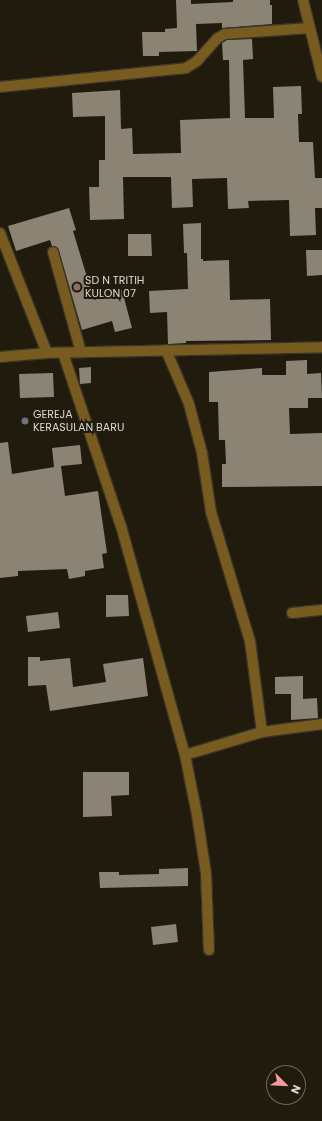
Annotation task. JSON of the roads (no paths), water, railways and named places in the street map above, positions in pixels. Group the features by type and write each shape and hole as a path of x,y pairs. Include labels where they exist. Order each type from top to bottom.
{"street":[{"path":"303,0 322,77"},
{"path":"0,87 186,68 197,61 218,38 225,34 310,28"},
{"path":"0,233 47,353"},
{"path":"53,252 81,352"},
{"path":"0,357 47,353 322,347"},
{"path":"166,350 189,404 202,453 211,512 250,641 262,732"},
{"path":"63,353 121,526 185,756 197,815 206,873 209,950"},
{"path":"292,614 322,610"},
{"path":"185,756 262,732 322,724"}],"place":[{"name":"SD N TRITIH KULON 07","path":"77,287"},
{"name":"GEREJA KERASULAN BARU","path":"25,421"}]}
